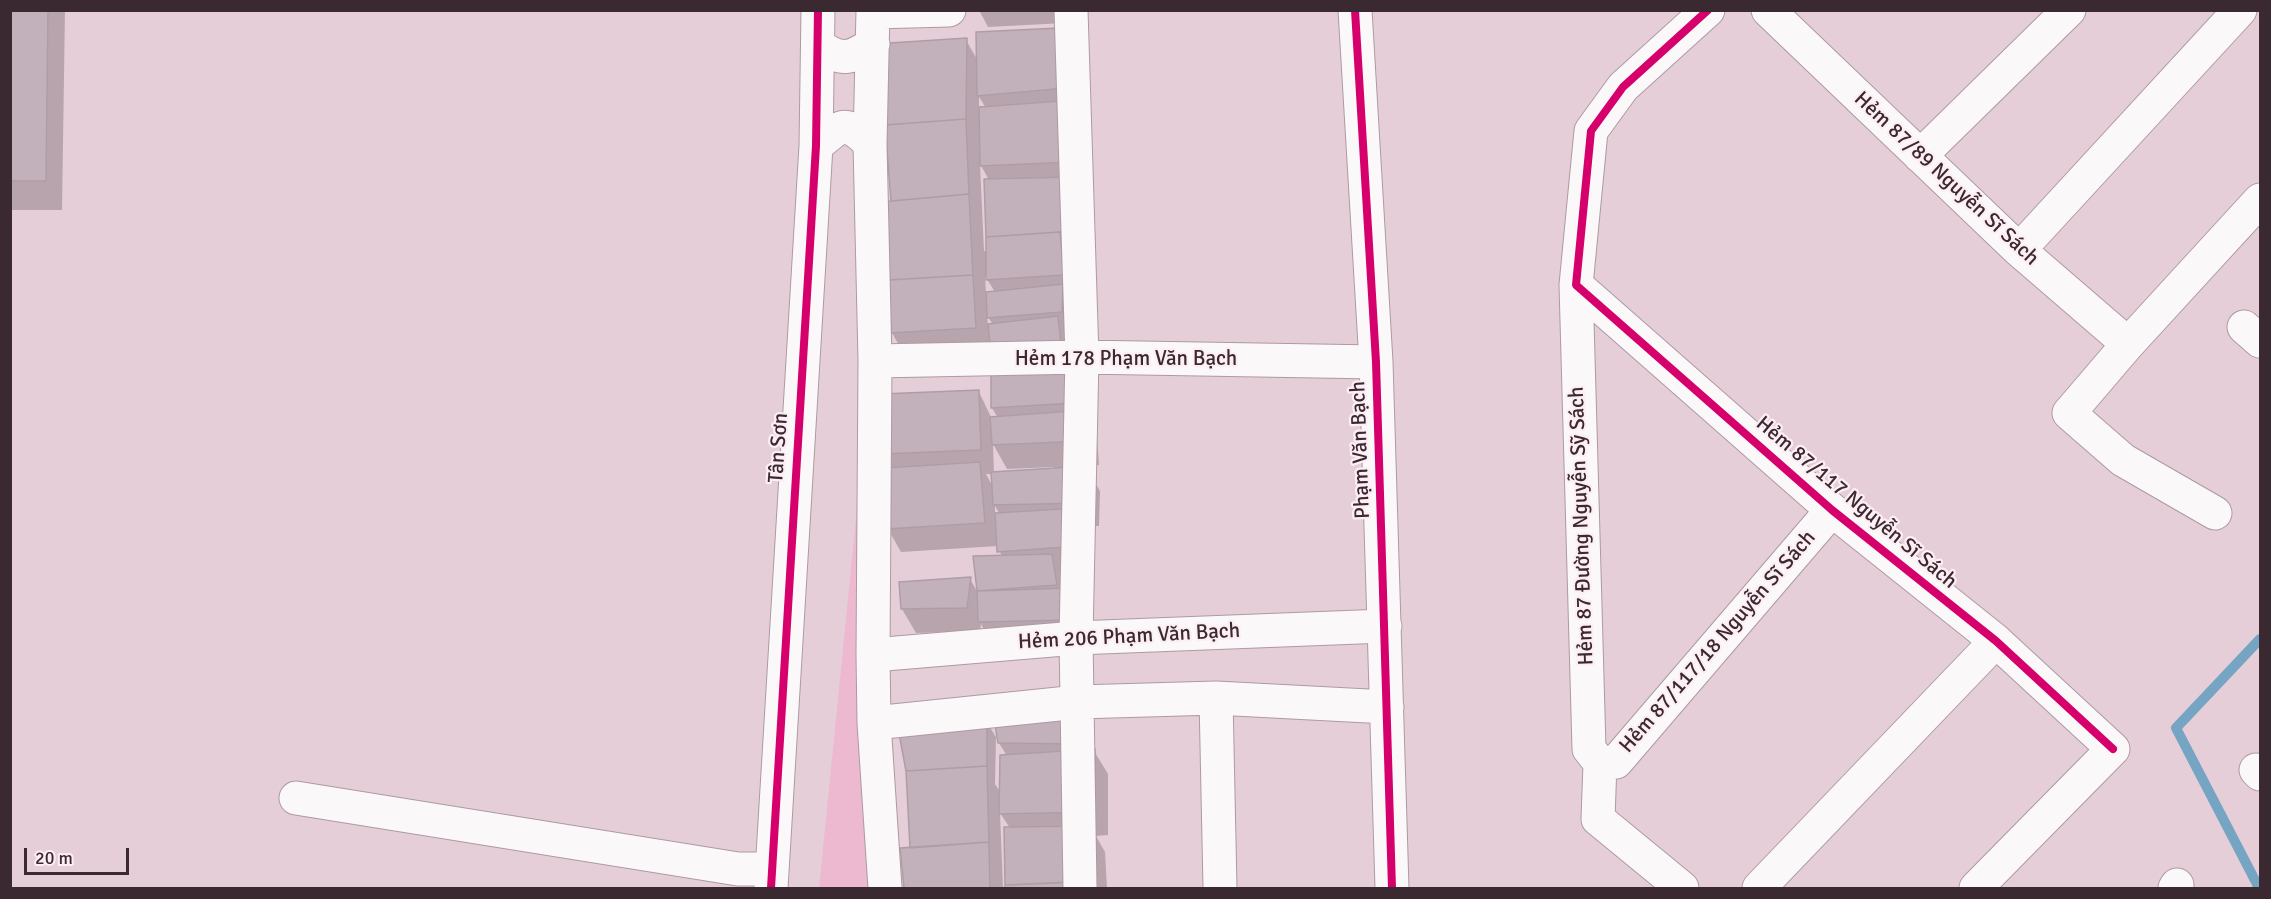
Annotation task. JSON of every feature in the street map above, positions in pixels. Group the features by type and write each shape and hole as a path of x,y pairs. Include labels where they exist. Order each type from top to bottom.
{"street":[{"name":"Tân Sơn","path":"771,879 816,146 818,10"},
{"path":"885,888 874,723 873,655 875,362 870,144 873,11 950,10"},
{"path":"1071,10 1082,357 1076,638 1080,888"},
{"name":"Phạm Văn Bạch","path":"1355,10 1376,362 1392,888"},
{"name":"Hẻm 87 Đường Nguyễn Sỹ Sách","path":"1600,763 1589,749 1575,285 1591,131 1623,87 1708,10"},
{"name":"Hẻm 87/89 Nguyễn Sĩ Sách","path":"1768,10 2019,250 2128,344"},
{"path":"1920,156 2069,10"},
{"path":"2019,250 2240,10"},
{"path":"818,45 832,56 847,57 873,44"},
{"path":"816,146 842,127 857,129 870,144"},
{"path":"2215,513 2123,460 2068,412 2260,200"},
{"name":"Hẻm 87/117 Nguyễn Sĩ Sách","path":"1575,285 1832,510 1996,641 2113,749 1976,888"},
{"name":"Hẻm 178 Phạm Văn Bạch","path":"875,362 1082,357 1376,362"},
{"name":"Hẻm 87/117/18 Nguyễn Sĩ Sách","path":"1600,763 1616,762 1832,510"},
{"name":"Hẻm 206 Phạm Văn Bạch","path":"873,655 1076,638 1385,626"},
{"path":"1759,888 1996,641"},
{"path":"874,723 1078,702 1216,698 1386,707"},
{"path":"1216,698 1220,888"},
{"path":"1600,763 1598,819 1682,888"},
{"path":"296,798 738,869 771,879"}],"shaded area":[{"path":"866,419 883,888 819,888"}],"building":[{"path":"10,10 48,10 46,181 10,181"},
{"path":"1059,28 1067,88 977,96 976,32"},
{"path":"967,38 966,119 885,125 874,44"},
{"path":"1074,100 1075,162 980,166 979,107"},
{"path":"966,119 969,194 891,201 885,125"},
{"path":"1073,177 1075,231 986,237 984,179"},
{"path":"969,194 973,275 889,280 881,202"},
{"path":"1060,232 1064,275 986,280 986,237"},
{"path":"973,275 976,328 890,333 889,280"},
{"path":"1063,284 1062,312 987,318 986,292"},
{"path":"1058,316 1062,353 991,356 988,324"},
{"path":"1074,362 1075,403 991,408 991,366"},
{"path":"979,390 981,450 883,454 881,394"},
{"path":"1084,410 1086,441 992,445 990,417"},
{"path":"980,462 985,523 886,529 884,468"},
{"path":"1087,466 1086,503 993,505 991,472"},
{"path":"1078,508 1080,546 997,552 995,513"},
{"path":"1052,554 1057,585 977,591 973,556"},
{"path":"971,577 967,608 901,609 899,582"},
{"path":"1071,588 1073,620 978,622 977,591"},
{"path":"1071,710 1071,744 998,743 994,719"},
{"path":"987,719 987,766 906,771 898,728"},
{"path":"1095,749 1095,812 999,814 1000,755"},
{"path":"987,766 989,842 910,848 906,771"},
{"path":"1092,826 1095,881 1005,885 1004,827"},
{"path":"989,842 990,888 904,888 900,848"},
{"path":"1079,882 1080,888 1005,888 1005,885"}],"waterway":[{"path":"2259,888 2176,728 2260,639"}],"cycle path":[{"path":"771,888 816,146 818,10"},
{"path":"1355,10 1376,362 1392,888"},
{"path":"1708,10 1623,87 1591,131 1576,285 1832,510 1996,641 2113,749"}]}
